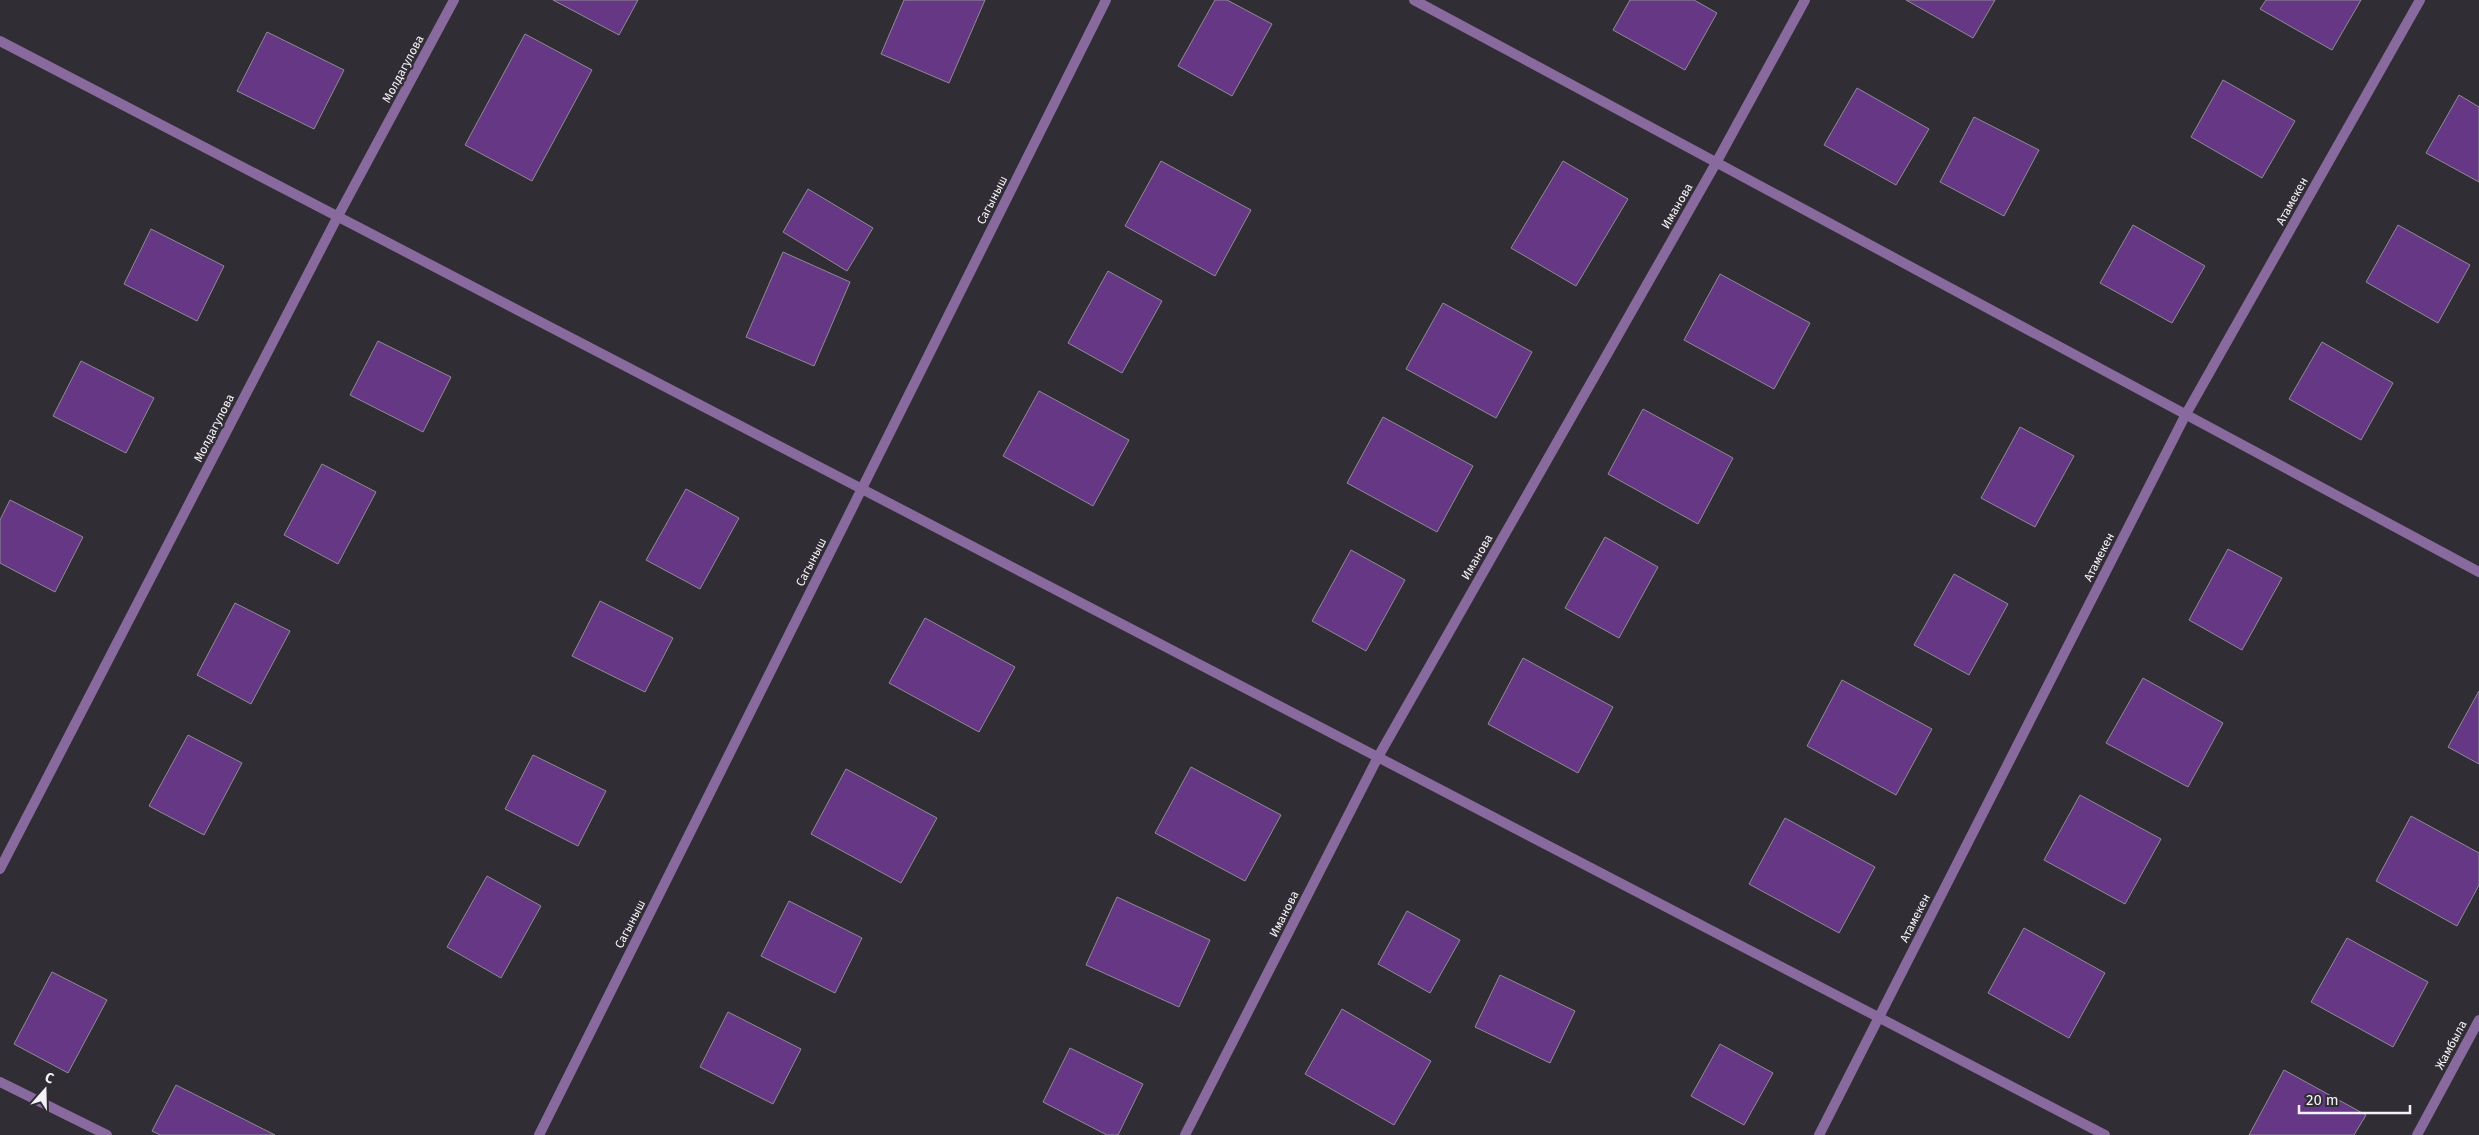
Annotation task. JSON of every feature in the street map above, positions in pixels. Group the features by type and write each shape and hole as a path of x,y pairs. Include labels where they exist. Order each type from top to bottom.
{"street":[{"name":"Молдагулова","path":"0,869 338,216 454,0"},
{"name":"Сагыныш","path":"541,1134 1106,0"},
{"path":"1414,0 2479,572"},
{"name":"Иманова","path":"1185,1135 1378,756 1716,163 1805,0"},
{"name":"Атамекен","path":"1819,1135 2186,414 2420,0"},
{"path":"0,40 2105,1135"},
{"name":"Жамбыла","path":"2417,1135 2479,1020"},
{"path":"0,1082 107,1135"}],"building":[{"path":"553,0 638,0 619,35"},
{"path":"904,0 985,0 949,83 881,54"},
{"path":"1215,0 1227,0 1272,24 1232,96 1178,66"},
{"path":"1630,0 1694,0 1717,13 1685,70 1613,30"},
{"path":"1906,0 1995,0 1973,38"},
{"path":"2266,0 2361,0 2332,50 2260,9"},
{"path":"267,32 344,70 314,129 237,91"},
{"path":"525,34 592,70 532,181 465,145"},
{"path":"2223,80 2295,121 2262,178 2191,137"},
{"path":"1857,88 1929,129 1896,185 1824,145"},
{"path":"2459,95 2479,107 2479,182 2426,153"},
{"path":"1974,117 2039,150 2004,216 1940,182"},
{"path":"1161,161 1251,210 1215,276 1125,226"},
{"path":"1563,161 1628,199 1576,286 1511,248"},
{"path":"808,189 873,228 847,271 783,232"},
{"path":"2133,225 2205,266 2172,323 2100,283"},
{"path":"2398,225 2470,265 2438,323 2366,282"},
{"path":"151,229 224,266 197,321 124,284"},
{"path":"783,252 850,282 814,366 746,337"},
{"path":"1108,271 1162,301 1122,373 1068,343"},
{"path":"1720,274 1810,323 1774,389 1684,340"},
{"path":"1443,303 1532,352 1496,418 1406,369"},
{"path":"378,341 451,377 423,432 350,395"},
{"path":"2322,342 2393,383 2361,440 2289,399"},
{"path":"81,361 154,398 126,453 53,416"},
{"path":"1039,391 1129,440 1093,506 1003,456"},
{"path":"1643,409 1733,458 1698,524 1608,474"},
{"path":"1383,417 1473,466 1437,532 1347,483"},
{"path":"2020,427 2074,456 2035,527 1981,498"},
{"path":"322,464 376,492 338,564 284,535"},
{"path":"686,489 739,518 700,589 646,560"},
{"path":"10,500 83,537 55,592 0,563 0,520"},
{"path":"1605,537 1658,567 1619,638 1565,608"},
{"path":"2228,549 2282,578 2242,650 2189,620"},
{"path":"1351,550 1405,580 1366,651 1312,621"},
{"path":"1954,574 2008,604 1969,675 1914,645"},
{"path":"600,601 673,638 645,692 572,656"},
{"path":"235,603 290,631 251,704 197,675"},
{"path":"925,618 1015,667 979,732 889,683"},
{"path":"1523,658 1613,707 1578,773 1488,724"},
{"path":"2143,678 2223,723 2188,787 2106,743"},
{"path":"1842,680 1932,729 1896,795 1807,746"},
{"path":"2479,691 2479,764 2448,747"},
{"path":"188,735 242,763 204,835 149,806"},
{"path":"533,755 606,791 578,846 505,809"},
{"path":"1191,767 1281,815 1245,881 1155,833"},
{"path":"846,769 937,818 901,883 811,834"},
{"path":"2080,795 2161,839 2125,904 2044,860"},
{"path":"2411,816 2479,853 2479,885 2457,926 2376,881"},
{"path":"1785,818 1875,867 1839,933 1749,884"},
{"path":"487,876 541,906 501,978 447,947"},
{"path":"1117,897 1210,940 1179,1007 1086,965"},
{"path":"789,901 862,938 835,993 761,956"},
{"path":"1407,911 1460,940 1430,993 1378,964"},
{"path":"2024,928 2105,973 2069,1038 1988,993"},
{"path":"2347,938 2428,982 2393,1047 2311,1002"},
{"path":"52,972 107,1000 68,1073 14,1044"},
{"path":"1500,975 1575,1011 1550,1063 1475,1027"},
{"path":"1342,1009 1431,1061 1394,1125 1305,1074"},
{"path":"728,1012 801,1049 773,1104 700,1067"},
{"path":"1720,1044 1773,1073 1744,1125 1691,1096"},
{"path":"1070,1048 1143,1084 1118,1135 1107,1135 1043,1102"},
{"path":"2284,1070 2366,1115 2354,1135 2249,1135"},
{"path":"176,1085 275,1135 160,1135 152,1131"}]}
